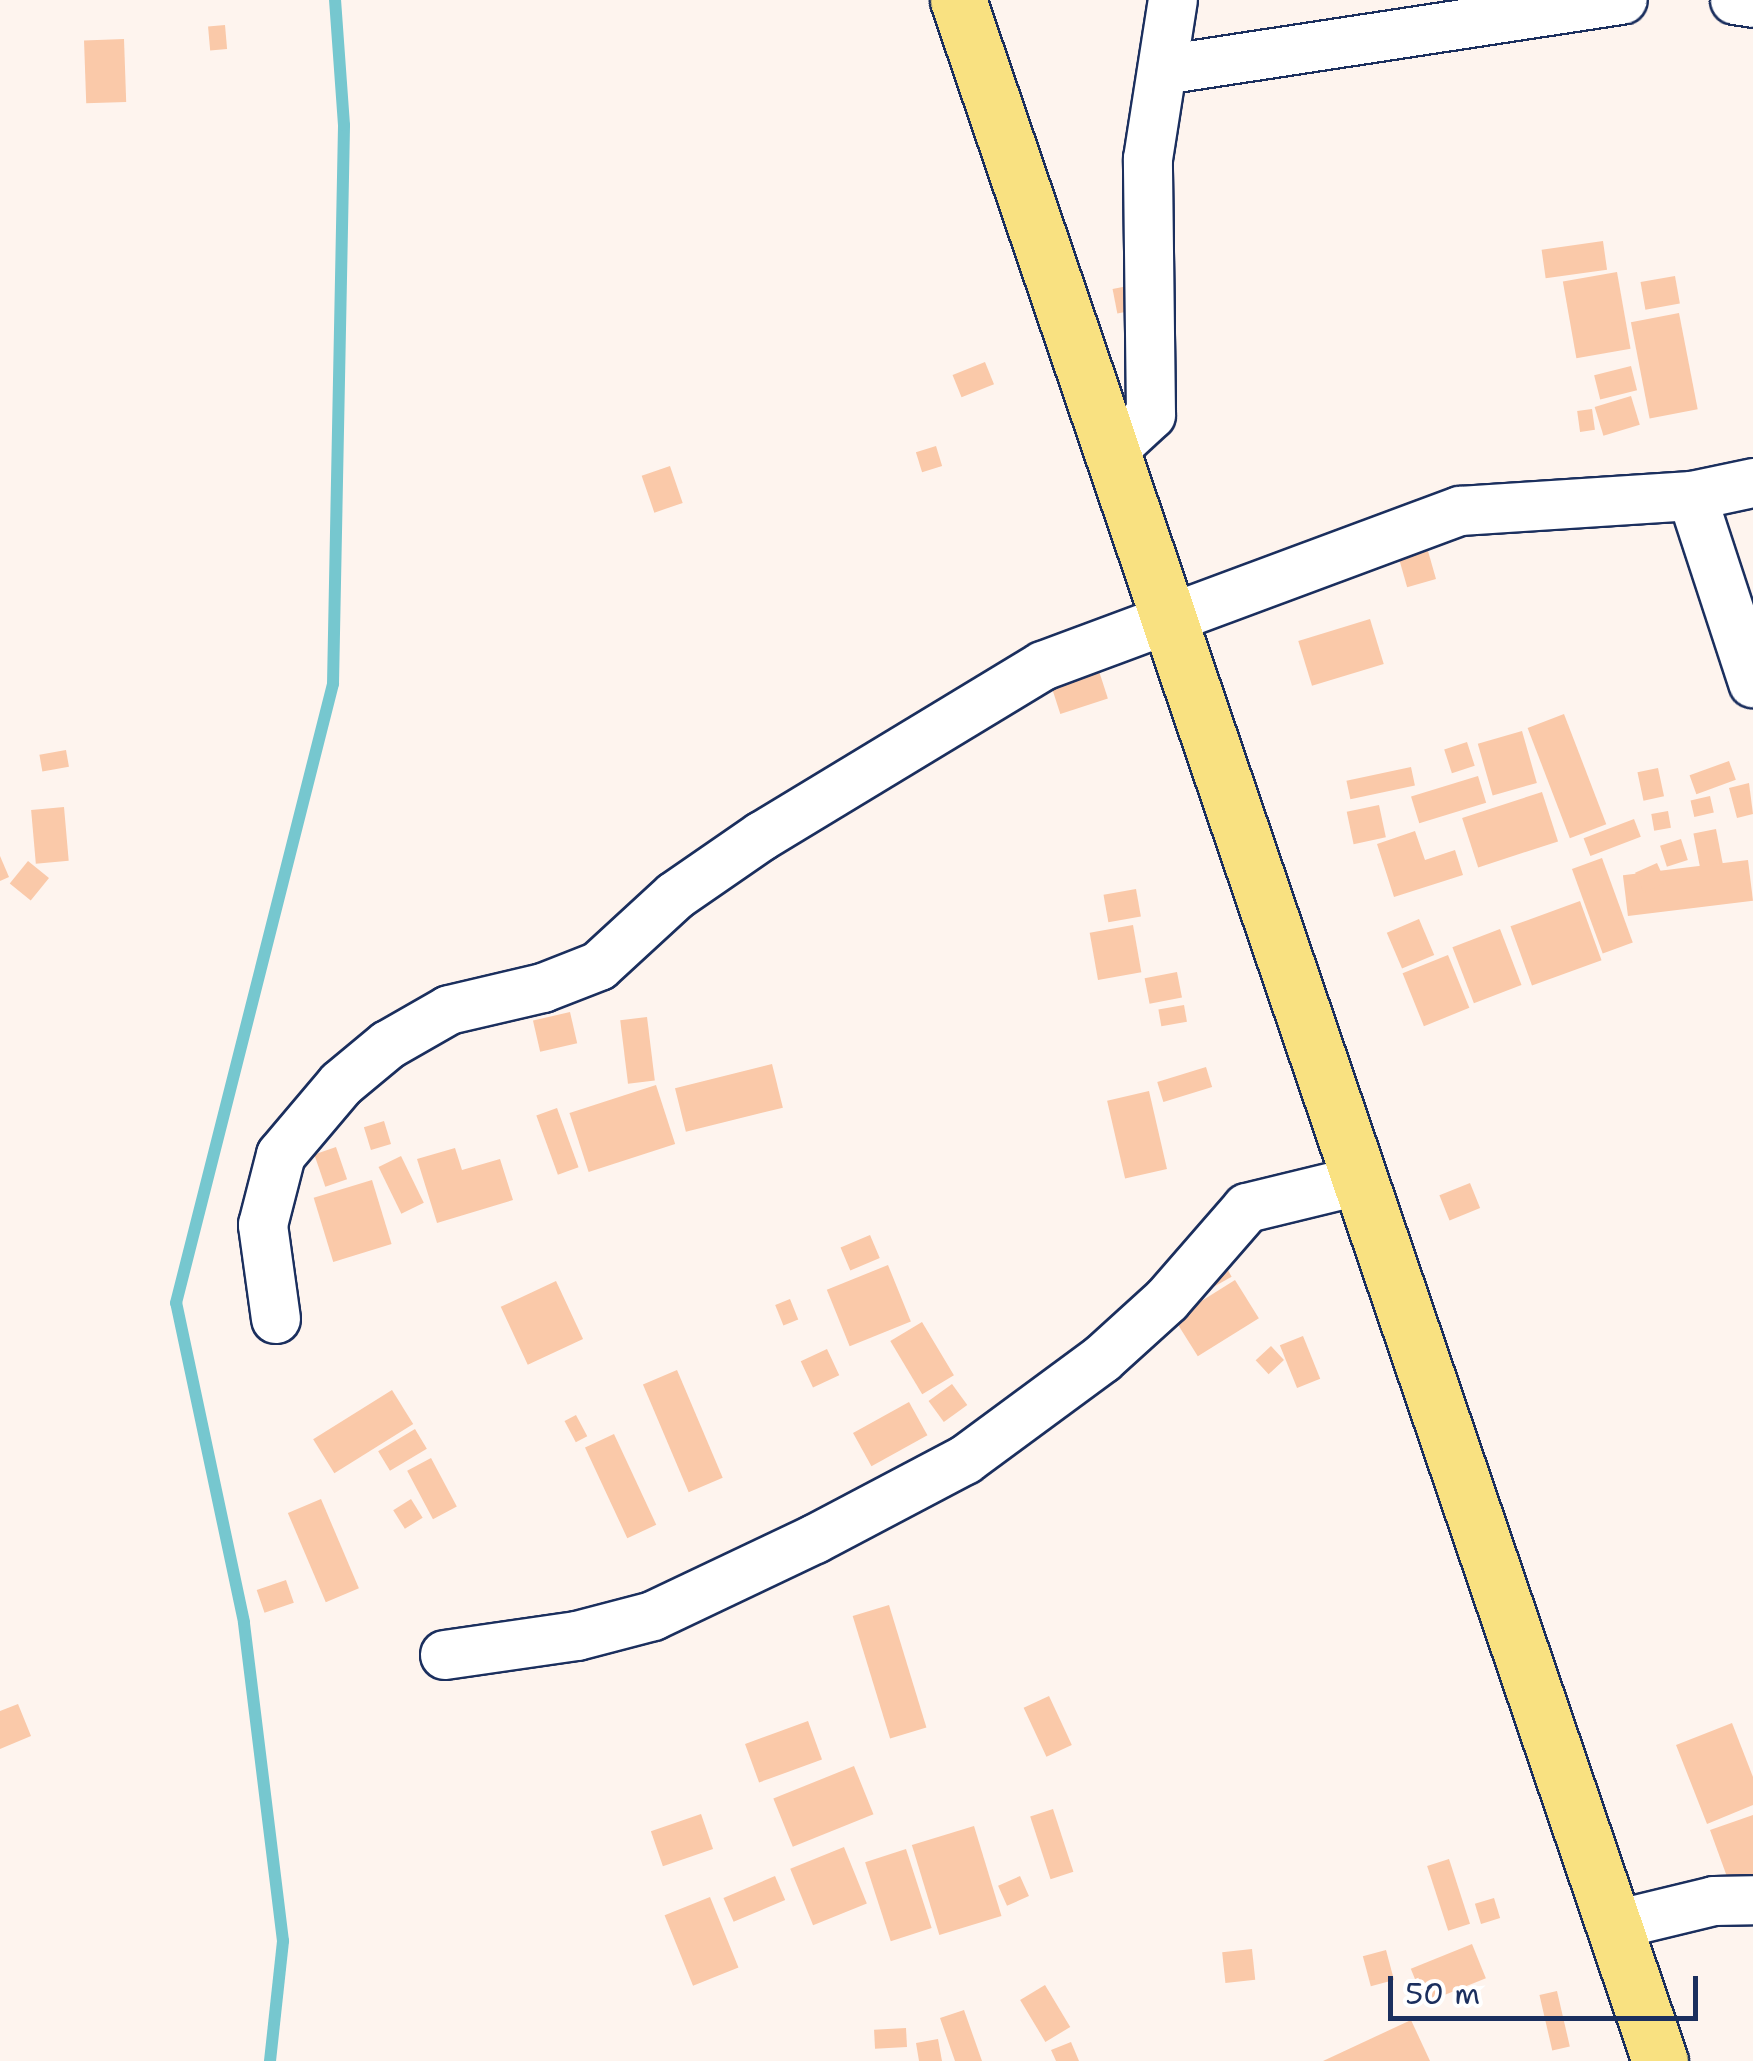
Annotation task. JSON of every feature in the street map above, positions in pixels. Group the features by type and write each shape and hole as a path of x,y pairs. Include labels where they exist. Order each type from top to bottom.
{"main road":[{"path":"958,0 1660,2061"}],"street":[{"path":"1114,449 1151,415 1148,159 1173,0"},
{"path":"1163,70 1623,0"},
{"path":"1735,0 1753,3"},
{"path":"276,1319 263,1225 281,1155 341,1084 388,1046 449,1010 543,988 599,966 675,896 933,728 1043,666 1460,511 1692,496 1753,483"},
{"path":"1692,496 1753,682"},
{"path":"445,1655 577,1636 653,1616 815,1539 965,1460 1102,1358 1167,1300 1246,1208 1362,1180"},
{"path":"1615,1925 1714,1901 1753,1900"}],"building":[{"path":"225,25 227,49 210,50 208,26"},
{"path":"124,39 126,102 86,103 84,40"},
{"path":"1603,241 1607,270 1546,278 1542,250"},
{"path":"1617,272 1631,349 1576,358 1563,282"},
{"path":"1675,276 1680,304 1645,310 1641,282"},
{"path":"1143,283 1148,308 1117,313 1113,289"},
{"path":"1679,313 1698,409 1650,419 1631,322"},
{"path":"985,362 994,384 962,397 953,375"},
{"path":"1631,366 1637,390 1600,399 1594,375"},
{"path":"1631,396 1640,425 1603,436 1595,407"},
{"path":"1592,409 1595,430 1580,432 1577,411"},
{"path":"936,446 942,466 922,472 916,452"},
{"path":"670,466 683,503 654,513 642,476"},
{"path":"1428,551 1436,579 1407,587 1399,559"},
{"path":"1370,619 1384,664 1312,686 1298,641"},
{"path":"1098,668 1108,698 1060,714 1050,683"},
{"path":"1564,714 1606,824 1570,838 1528,728"},
{"path":"1522,731 1537,783 1493,796 1478,744"},
{"path":"1467,742 1475,766 1452,773 1444,749"},
{"path":"66,750 69,767 42,771 39,755"},
{"path":"1729,761 1736,780 1696,794 1690,775"},
{"path":"1411,767 1415,786 1350,799 1346,781"},
{"path":"1658,768 1664,796 1643,801 1637,772"},
{"path":"1478,776 1486,803 1419,823 1411,796"},
{"path":"1749,783 1753,814 1737,818 1729,788"},
{"path":"1542,792 1558,841 1478,867 1462,818"},
{"path":"1710,796 1714,813 1694,817 1691,800"},
{"path":"1379,805 1386,837 1354,844 1347,812"},
{"path":"64,807 69,861 36,864 31,810"},
{"path":"1668,811 1671,828 1654,831 1651,814"},
{"path":"1634,819 1641,837 1590,856 1584,838"},
{"path":"1716,829 1723,865 1700,870 1693,833"},
{"path":"1415,831 1425,860 1455,850 1463,875 1394,897 1377,844"},
{"path":"1681,839 1688,860 1667,867 1660,846"},
{"path":"0,856 9,877 0,881"},
{"path":"1602,858 1633,943 1603,954 1572,869"},
{"path":"1748,860 1753,901 1628,916 1623,875"},
{"path":"28,861 49,878 31,901 10,884"},
{"path":"1657,863 1666,883 1644,893 1635,873"},
{"path":"1136,889 1141,917 1108,922 1104,895"},
{"path":"1580,901 1602,960 1532,986 1510,926"},
{"path":"1419,919 1434,955 1402,969 1387,933"},
{"path":"1133,925 1141,972 1098,980 1090,933"},
{"path":"1500,929 1522,985 1474,1003 1452,947"},
{"path":"1448,955 1469,1008 1424,1026 1403,973"},
{"path":"1177,972 1182,998 1150,1004 1145,978"},
{"path":"1184,1005 1187,1022 1161,1026 1158,1010"},
{"path":"570,1012 577,1043 540,1052 533,1021"},
{"path":"647,1017 655,1081 628,1084 620,1020"},
{"path":"772,1064 783,1108 686,1132 675,1088"},
{"path":"1206,1067 1212,1087 1163,1102 1157,1082"},
{"path":"656,1085 675,1144 589,1172 569,1113"},
{"path":"1149,1091 1167,1169 1125,1179 1107,1101"},
{"path":"557,1108 579,1167 558,1175 536,1116"},
{"path":"384,1121 391,1144 371,1150 364,1127"},
{"path":"336,1147 347,1179 325,1187 314,1154"},
{"path":"455,1148 462,1170 500,1159 513,1200 437,1223 417,1159"},
{"path":"401,1156 424,1203 401,1214 379,1167"},
{"path":"372,1180 392,1244 333,1262 314,1198"},
{"path":"1470,1183 1480,1208 1450,1220 1439,1195"},
{"path":"870,1235 880,1258 850,1271 841,1248"},
{"path":"1219,1254 1232,1277 1211,1288 1198,1266"},
{"path":"888,1265 911,1322 850,1346 827,1290"},
{"path":"1235,1280 1259,1318 1198,1356 1174,1318"},
{"path":"556,1281 583,1339 528,1365 501,1307"},
{"path":"790,1299 798,1319 783,1325 775,1305"},
{"path":"922,1322 954,1375 922,1394 890,1341"},
{"path":"1303,1336 1320,1379 1297,1388 1280,1345"},
{"path":"1271,1346 1284,1360 1269,1374 1256,1360"},
{"path":"827,1349 839,1375 813,1388 801,1361"},
{"path":"677,1370 723,1478 689,1492 643,1384"},
{"path":"952,1384 967,1405 944,1422 929,1401"},
{"path":"392,1390 413,1424 334,1473 313,1439"},
{"path":"909,1402 927,1435 871,1466 853,1433"},
{"path":"576,1415 587,1436 576,1442 565,1421"},
{"path":"415,1429 427,1449 390,1471 378,1451"},
{"path":"614,1434 656,1525 627,1538 585,1448"},
{"path":"431,1458 457,1507 433,1519 407,1471"},
{"path":"321,1499 359,1588 326,1602 288,1513"},
{"path":"411,1499 423,1518 405,1529 393,1510"},
{"path":"286,1580 294,1603 265,1613 257,1590"},
{"path":"889,1605 926,1727 890,1739 853,1616"},
{"path":"1049,1696 1072,1745 1046,1757 1024,1708"},
{"path":"18,1704 31,1736 0,1749 0,1711"},
{"path":"808,1721 822,1760 759,1782 745,1744"},
{"path":"1732,1723 1753,1777 1753,1805 1707,1824 1676,1745"},
{"path":"854,1766 873,1814 793,1847 773,1799"},
{"path":"1053,1809 1073,1872 1051,1879 1030,1816"},
{"path":"701,1814 713,1849 663,1866 651,1831"},
{"path":"1753,1815 1753,1877 1730,1885 1710,1830"},
{"path":"974,1826 1001,1916 939,1935 912,1845"},
{"path":"844,1847 867,1904 813,1925 790,1869"},
{"path":"906,1849 932,1928 891,1941 865,1862"},
{"path":"1449,1859 1470,1924 1448,1931 1427,1866"},
{"path":"775,1876 785,1900 734,1922 723,1898"},
{"path":"1020,1876 1029,1896 1007,1906 998,1886"},
{"path":"710,1897 738,1967 693,1986 665,1915"},
{"path":"1494,1898 1500,1918 1481,1924 1475,1904"},
{"path":"1472,1944 1486,1978 1425,2003 1411,1969"},
{"path":"1252,1949 1255,1980 1225,1983 1222,1952"},
{"path":"1386,1950 1394,1980 1371,1986 1363,1956"},
{"path":"1045,1985 1070,2027 1045,2042 1020,2000"},
{"path":"1557,1991 1570,2047 1552,2051 1539,1995"},
{"path":"964,2010 982,2061 955,2061 940,2018"},
{"path":"1411,2020 1430,2061 1323,2061"},
{"path":"906,2028 907,2047 875,2049 874,2030"},
{"path":"938,2039 942,2061 919,2061 916,2043"},
{"path":"1071,2042 1079,2061 1056,2061 1051,2050"}],"waterway":[{"path":"270,2061 283,1941 244,1622 176,1303 333,684 344,125 335,0"}]}
